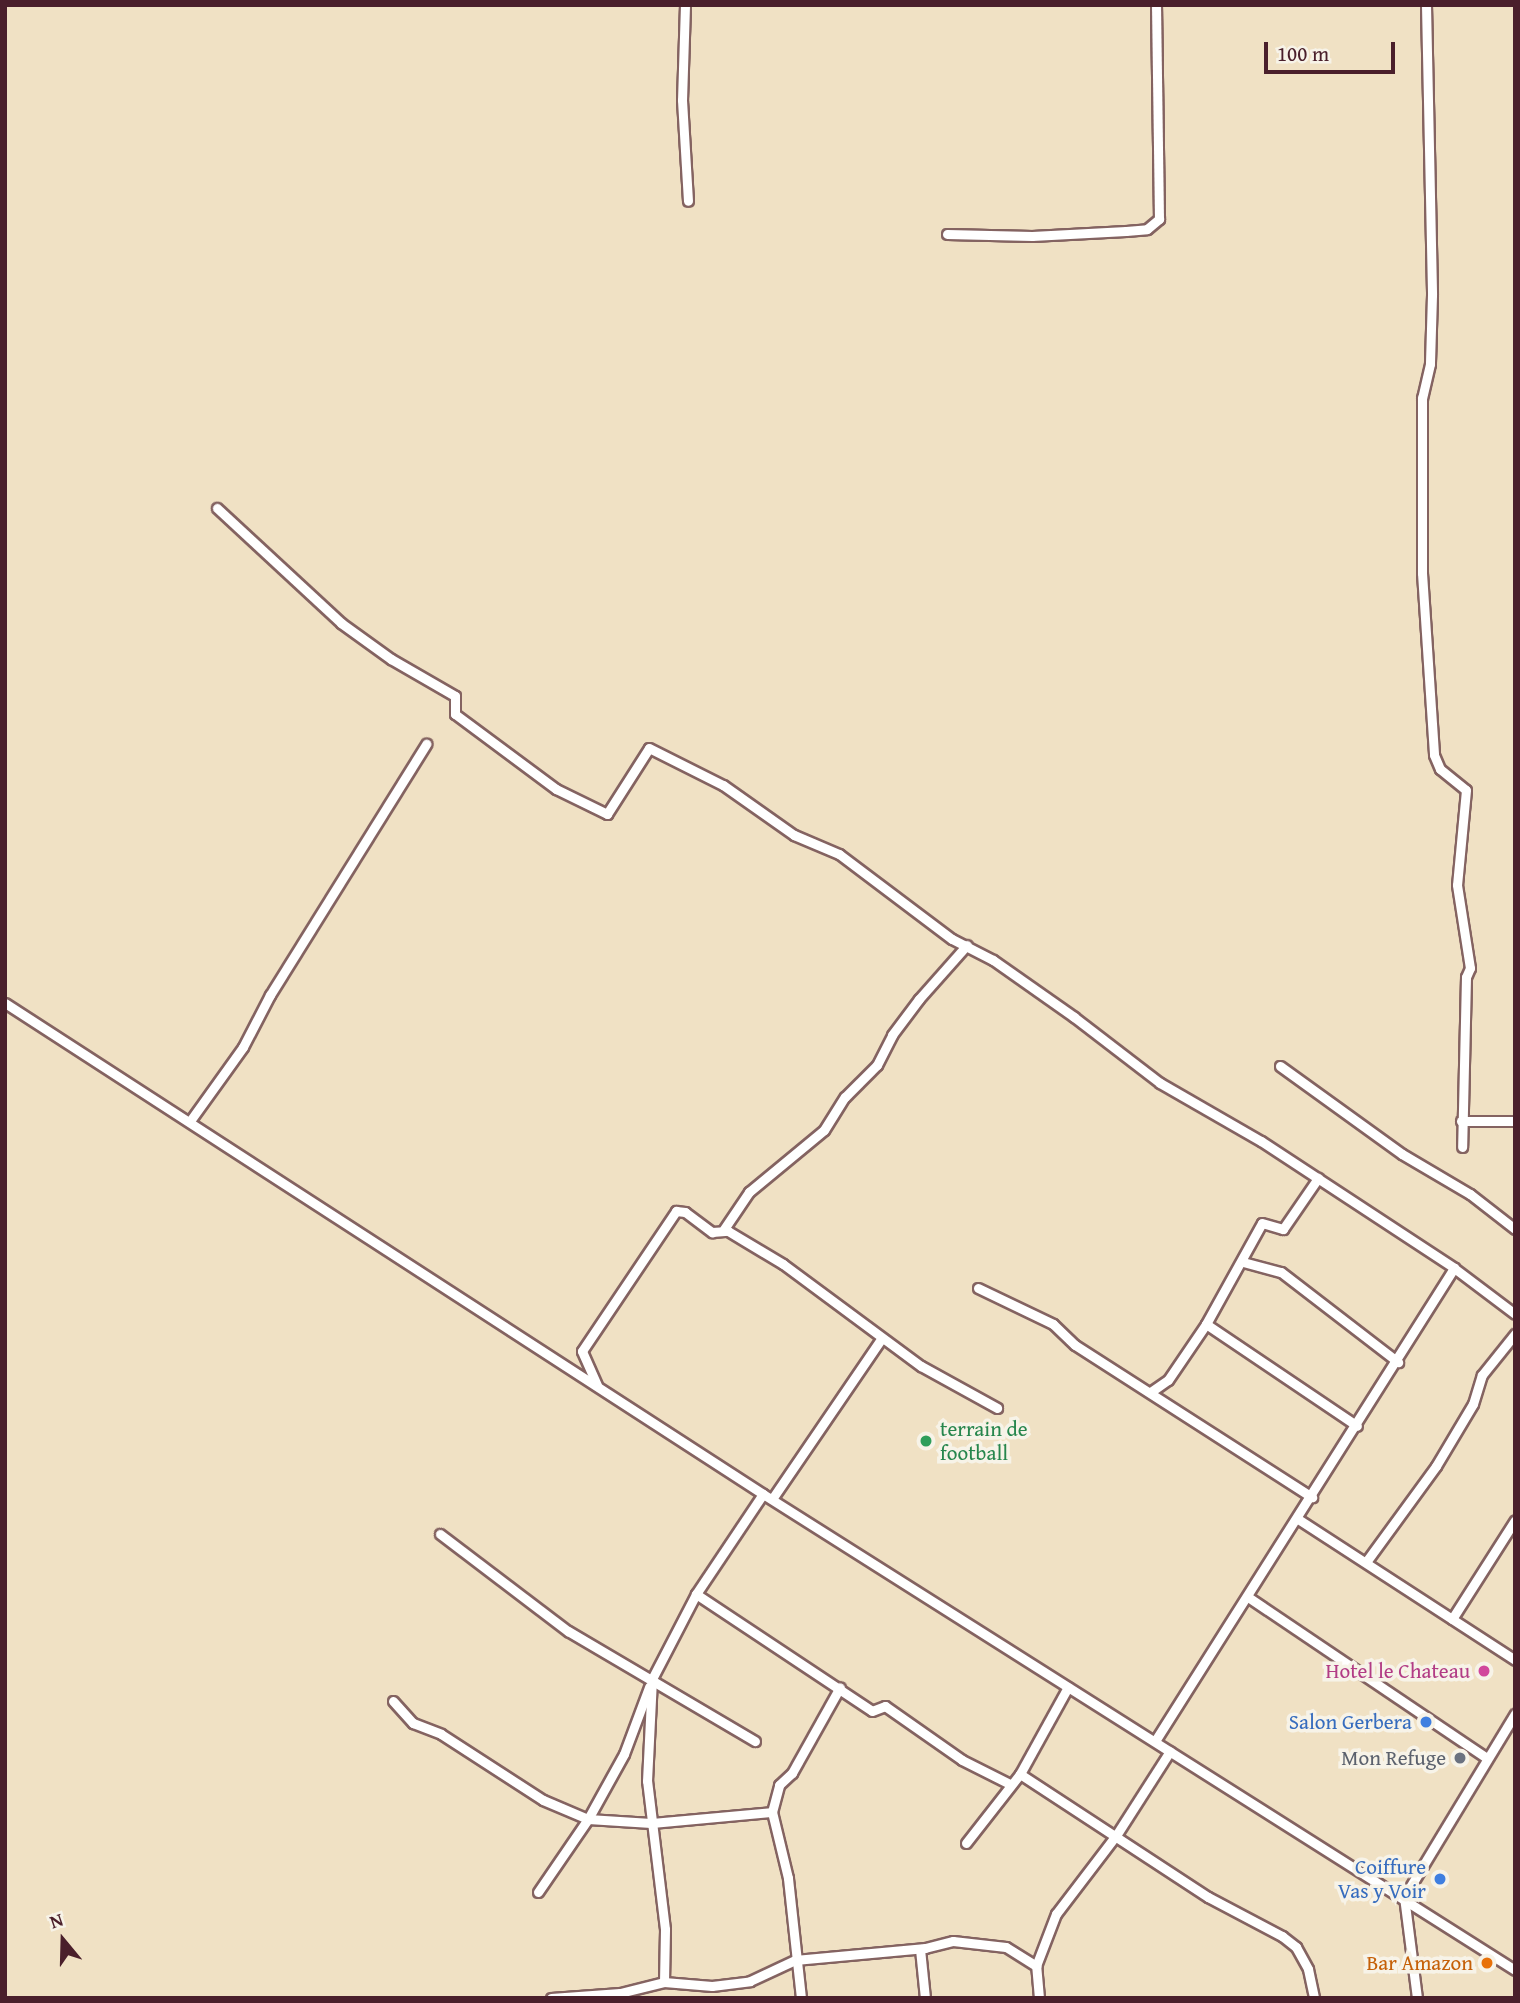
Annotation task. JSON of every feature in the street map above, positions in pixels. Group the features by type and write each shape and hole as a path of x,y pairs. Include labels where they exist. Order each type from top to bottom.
{"street":[{"path":"685,5 682,100 688,201"},
{"path":"947,234 1032,236 1126,231 1147,229 1160,219 1156,5"},
{"path":"1426,5 1432,295 1430,364 1422,398 1422,573 1434,755 1440,769 1466,790 1457,885 1470,968 1466,978 1462,1147"},
{"path":"216,508 341,622 390,659 455,696 455,714 556,789 607,814 649,748 723,785 794,835 839,854 1074,1017 1160,1083 1318,1178 1454,1268 1515,1314"},
{"path":"190,1121 243,1047 270,995 426,744"},
{"path":"570,1368 676,1211 685,1212 712,1232 723,1229 749,1192 824,1130 845,1097 877,1065 891,1035 967,945"},
{"path":"5,1003 768,1496 1404,1897 1515,1970"},
{"path":"1280,1066 1515,1229"},
{"path":"1461,1121 1515,1121"},
{"path":"1152,1391 1168,1380 1206,1324 1243,1262 1262,1223 1283,1229 1318,1178"},
{"path":"723,1229 805,1278 921,1366 997,1408"},
{"path":"1243,1262 1281,1272 1398,1362"},
{"path":"1155,1741 1398,1362 1454,1268"},
{"path":"978,1288 1053,1324 1075,1345 1152,1391 1312,1497"},
{"path":"1206,1324 1357,1426"},
{"path":"1366,1562 1436,1466 1473,1404 1482,1375 1515,1334"},
{"path":"538,1892 588,1819 624,1754 652,1679 696,1594 882,1338"},
{"path":"582,1351 597,1385"},
{"path":"1298,1519 1515,1660"},
{"path":"1452,1619 1515,1520"},
{"path":"440,1534 568,1631 755,1741"},
{"path":"696,1594 872,1711 885,1706 962,1760 1010,1784"},
{"path":"1248,1597 1487,1758"},
{"path":"652,1679 647,1781 665,1929 664,1982"},
{"path":"801,1998 788,1878 772,1812 779,1785 792,1773 839,1687"},
{"path":"966,1843 1020,1774 1068,1687"},
{"path":"393,1701 414,1723 442,1734 543,1800 588,1819 651,1823 772,1812"},
{"path":"1417,1998 1404,1897 1515,1714"},
{"path":"1039,1998 1036,1966 1056,1914 1117,1834 1170,1751"},
{"path":"1020,1774 1117,1834 1208,1897 1296,1947 1308,1969 1314,1998"},
{"path":"551,1998 620,1993 664,1982 712,1986 750,1981 795,1960 920,1949 953,1941 1006,1947 1036,1966"},
{"path":"920,1949 925,1998"}],"place":[{"name":"terrain de football","path":"926,1441"},
{"name":"Hotel le Chateau","path":"1484,1671"},
{"name":"Salon Gerbera","path":"1426,1722"},
{"name":"Mon Refuge","path":"1460,1758"},
{"name":"Coiffure Vas y Voir","path":"1440,1879"},
{"name":"Bar Amazon","path":"1487,1963"}]}
